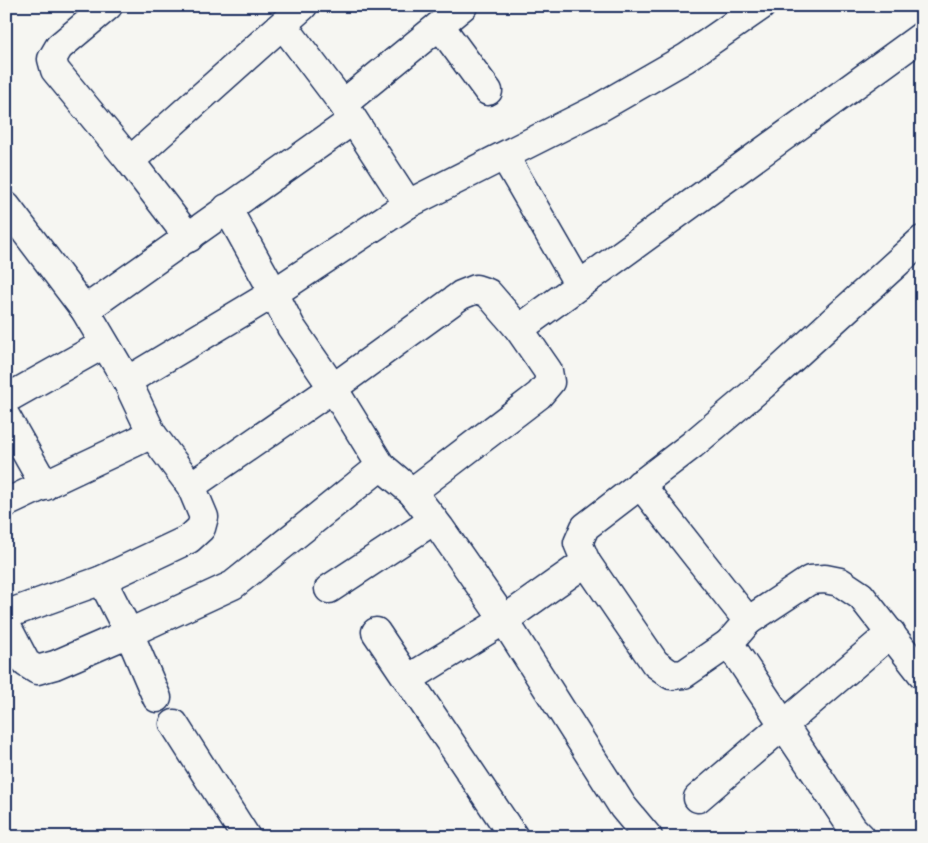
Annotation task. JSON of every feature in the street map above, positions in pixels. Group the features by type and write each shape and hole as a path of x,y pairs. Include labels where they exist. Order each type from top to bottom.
{"street":[{"path":"108,6 59,47 52,59 55,70 189,238"},
{"path":"130,162 303,6"},
{"path":"85,310 189,238 348,112 463,6"},
{"path":"127,381 274,293 408,204 505,157 597,109 686,58 761,6"},
{"path":"283,25 348,112 408,204"},
{"path":"440,26 488,91"},
{"path":"519,329 922,36"},
{"path":"505,157 580,285"},
{"path":"6,206 85,310 127,381 152,434 191,486 204,517 201,528 189,539 102,580 16,611 6,617"},
{"path":"226,208 291,327 333,388 381,466 412,492 434,520 504,620 622,806 648,837"},
{"path":"922,240 763,385 692,445 585,527 578,543 586,562 637,639 655,663 672,675 684,674 729,643 748,621 810,580 825,579 840,582 862,596 922,674"},
{"path":"191,486 333,388 461,295 476,289 488,294 519,329 548,371 550,382 539,395 412,492"},
{"path":"6,399 104,344"},
{"path":"6,417 45,486"},
{"path":"6,503 152,434"},
{"path":"6,625 26,663 37,670 55,665 129,633 233,584 381,466"},
{"path":"640,484 748,621"},
{"path":"329,589 434,520"},
{"path":"408,679 504,620 586,562"},
{"path":"102,580 129,633 157,698"},
{"path":"376,632 514,837"},
{"path":"698,798 782,724 891,633"},
{"path":"729,643 852,834"},
{"path":"174,724 246,837"}]}
